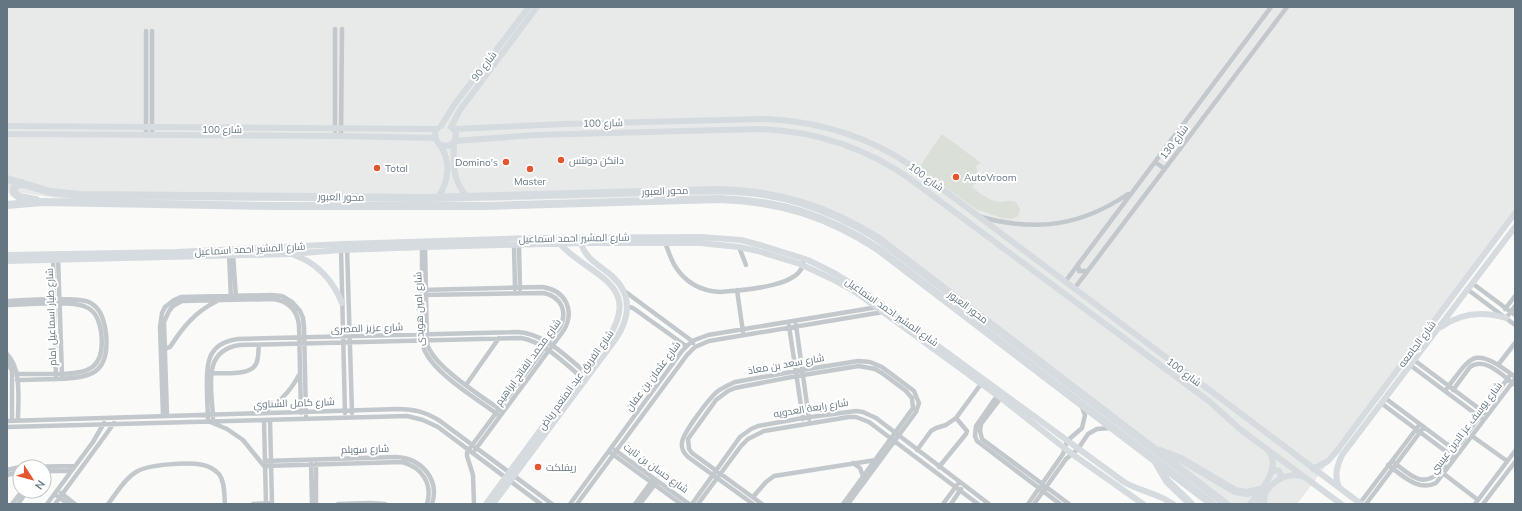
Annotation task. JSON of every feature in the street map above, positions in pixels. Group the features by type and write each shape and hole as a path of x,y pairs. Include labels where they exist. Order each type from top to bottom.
{"highway":[{"name":"محور العبور","path":"7,179 50,192 75,195 438,198 731,190 774,195 815,206 854,224 879,239 1226,504"},
{"path":"22,184 14,187 13,191 15,195 43,202"},
{"name":"محور العبور","path":"7,205 43,202 273,206 487,206 720,199 741,200 783,206 816,216 842,227 878,249 1212,504"},
{"path":"1157,451 1176,456 1235,491 1247,494 1262,492 1263,504"},
{"path":"1155,460 1167,481 1191,504"}],"street":[{"name":"شارع 90","path":"439,128 454,105 529,7"},
{"name":"شارع 90","path":"453,128 460,110 537,7"},
{"name":"شارع 130","path":"1065,282 1271,7"},
{"name":"شارع 130","path":"1074,289 1287,7"},
{"path":"335,29 338,133"},
{"path":"338,133 342,67 342,29"},
{"path":"146,31 146,94 149,128"},
{"path":"149,135 152,94 152,31"},
{"path":"335,67 342,67"},
{"path":"146,94 152,94"},
{"path":"454,105 460,110"},
{"name":"شارع 100","path":"453,128 758,119 788,121 818,126 847,134 878,147 902,160 1362,504"},
{"path":"704,131 710,126 706,120"},
{"path":"667,132 663,127 669,122"},
{"path":"438,198 445,184 448,169 445,154 441,145 435,138 439,128 446,125 453,128 456,136 454,142 453,164 455,176 460,187 468,197"},
{"name":"شارع 100","path":"7,126 338,133 435,138"},
{"name":"شارع 100","path":"7,134 149,135 338,133 439,128"},
{"name":"شارع 100","path":"454,142 535,135 759,129 790,131 821,137 861,151 897,169 1213,405 1241,430 1342,504"},
{"path":"441,145 448,146 454,142"},
{"path":"1155,162 1164,169"},
{"path":"978,216 1014,224 1050,225 1074,220 1098,211 1131,192"},
{"name":"شارع الجامعه","path":"1340,488 1336,475 1338,462 1352,436 1515,213"},
{"name":"شارع الجامعه","path":"1314,468 1328,461 1383,400 1515,228"},
{"name":"شارع المشير احمد اسماعيل","path":"7,261 56,257 231,253 344,247 560,244 701,237 741,240 760,245 848,281 981,384 1001,395 1129,485 1161,497 1173,504"},
{"name":"شارع المشير احمد اسماعيل","path":"424,245 543,238 663,240 740,247 806,265 845,286 876,308 891,310 1001,395 1065,449 1143,504"},
{"path":"663,240 675,266 687,280 702,290 710,292 777,285 790,279 806,265"},
{"name":"شارع الفريق عبد المنعم رياض","path":"486,504 618,335 625,323 627,306 623,290 618,282 589,258 581,243"},
{"path":"560,244 569,253 603,277 612,286 618,297 620,306 633,308 686,346"},
{"name":"شارع امين هويدى","path":"424,245 423,347 429,358 440,371 500,412"},
{"path":"517,245 518,290"},
{"path":"344,247 342,303 345,417"},
{"path":"344,247 350,337 352,417"},
{"name":"شارع المشير احمد اسماعيل","path":"231,253 290,254 344,247"},
{"path":"740,247 746,265"},
{"path":"231,253 233,298"},
{"path":"290,254 310,262 323,273 334,288 342,303"},
{"name":"شارع المشير احمد اسماعيل","path":"7,255 56,257"},
{"name":"شارع طيار اسماعيل امام","path":"56,257 59,376"},
{"path":"1078,264 1079,271 1086,272"},
{"path":"1047,282 1050,276 1054,273"},
{"path":"612,286 613,283 618,282"},
{"path":"1472,283 1513,313"},
{"name":"شارع محمد الفاتح ابراهيم","path":"424,292 547,288 557,292 566,301 569,309 568,320 564,330 547,349 470,452"},
{"path":"1468,289 1515,325"},
{"path":"623,290 692,341 695,347"},
{"path":"738,290 744,336"},
{"path":"165,416 163,349 164,322 173,306 187,300 218,300 276,295 287,299 296,306 303,318 303,412"},
{"path":"163,349 160,320 162,313 170,302 185,296 233,298"},
{"path":"1504,316 1506,308 1515,296"},
{"path":"1080,306 1085,304 1086,298"},
{"path":"163,349 170,347 180,331 194,316 218,300"},
{"path":"7,301 57,302 88,307 95,314 103,327 101,350 98,361 94,366 83,372 59,376 12,378"},
{"path":"7,305 57,302"},
{"name":"شارع الفريق عبد المنعم رياض","path":"493,504 509,476 613,331 619,317 620,306"},
{"path":"1513,313 1515,306"},
{"name":"شارع عثمان بن عفان","path":"570,504 686,346 692,341 702,336 876,308"},
{"name":"شارع عثمان بن عفان","path":"577,504 687,355 695,347 709,341 796,327 884,309"},
{"path":"1434,334 1448,322 1468,315 1482,314 1504,316 1513,313"},
{"path":"795,321 810,423"},
{"path":"789,322 804,424"},
{"name":"شارع عزيز المصرى","path":"211,415 207,366 209,359 218,347 227,342 238,339 523,333 533,335 551,344 582,374"},
{"path":"466,385 499,338"},
{"name":"شارع عزيز المصرى","path":"211,421 213,362 217,356 227,348 240,345 499,338 527,339 547,349 582,374"},
{"path":"1136,348 1142,340"},
{"name":"شارع امين هويدى","path":"424,341 438,362 500,412"},
{"path":"1498,365 1515,343"},
{"path":"302,344 300,374 304,419"},
{"path":"212,373 244,372 251,369 256,364 259,345"},
{"path":"1143,353 1149,345"},
{"path":"7,354 14,362 10,420"},
{"path":"1452,387 1463,367 1471,359 1476,358 1487,358 1498,365 1514,380"},
{"path":"7,361 10,367 18,420"},
{"path":"1412,362 1452,387 1488,415"},
{"path":"1412,362 1447,393 1484,420"},
{"path":"1447,393 1470,367 1477,363 1485,364 1508,379 1514,380"},
{"name":"شارع سعد بن معاذ","path":"719,476 688,457 682,448 682,443 686,433 713,395 719,390 735,382 802,372 859,366 875,369 906,391 912,398 913,408 893,440"},
{"path":"260,413 277,404 295,384 300,374"},
{"name":"شارع يوسف عز الدين عيسي","path":"1390,463 1418,479 1428,480 1435,475 1455,450 1508,379"},
{"name":"شارع يوسف عز الدين عيسي","path":"1395,466 1420,486 1431,486 1436,483 1514,380"},
{"path":"917,450 932,431 936,428 946,426 956,418 981,384"},
{"path":"1001,395 976,426 975,436 977,441 1043,488 1070,504"},
{"path":"1383,400 1420,424 1459,454"},
{"path":"1383,400 1421,432 1456,458"},
{"path":"1034,504 1062,457 1067,441 1078,432 1084,422 1085,415 1080,403"},
{"name":"شارع كامل الشناوي","path":"10,420 407,409 424,413 440,421 474,446 541,504"},
{"name":"شارع رابعة العدويه","path":"690,504 740,437 751,429 758,426 849,411 863,412 876,418 989,504"},
{"name":"شارع كامل الشناوي","path":"7,427 399,416 423,420 438,427 470,452 552,504"},
{"name":"شارع رابعة العدويه","path":"698,504 741,446 756,434 764,431 856,416 869,422 978,504"},
{"path":"47,504 99,433 106,418"},
{"path":"55,504 108,434 115,418"},
{"path":"939,467 966,434 966,431 956,418"},
{"path":"264,420 266,504"},
{"path":"252,504 272,504 270,420"},
{"path":"1241,430 1243,424 1249,420"},
{"path":"211,421 235,434 250,447 261,464 265,467"},
{"path":"1362,504 1390,463 1420,424"},
{"path":"1362,504 1395,466 1424,427"},
{"path":"1028,504 1066,460 1078,449 1092,431 1102,428 1113,429"},
{"path":"1472,436 1507,461"},
{"path":"843,504 893,440"},
{"path":"848,504 893,440"},
{"name":"شارع حسان بن ثابت","path":"610,449 681,504"},
{"path":"1256,504 1271,472 1272,458 1268,449"},
{"path":"1444,474 1477,502 1515,451"},
{"path":"470,452 467,454 473,481 474,504"},
{"name":"شارع سويلم","path":"265,461 396,457 413,460 427,470 433,481 434,494 432,504"},
{"path":"312,504 313,459"},
{"path":"753,497 766,482 774,476 876,460"},
{"name":"شارع سويلم","path":"265,467 396,462 408,464 419,470 426,479 429,491 426,504"},
{"path":"1483,504 1515,462"},
{"path":"853,463 860,468 864,476"},
{"path":"108,504 128,478 144,468 158,465 195,464 209,467 219,475 224,486 225,504"},
{"path":"313,465 316,504"},
{"path":"52,467 75,466"},
{"path":"52,469 71,471"},
{"path":"1271,472 1275,470 1279,471 1281,476 1280,478"},
{"path":"1250,504 1262,492 1280,478 1294,474 1304,476"},
{"path":"719,476 762,504"},
{"path":"719,476 752,504"},
{"path":"635,504 654,482"},
{"path":"640,504 654,482"},
{"name":"شارع حسان بن ثابت","path":"654,482 690,504"},
{"path":"943,504 959,482"},
{"path":"951,504 964,485"},
{"path":"1043,488 1060,504"},
{"path":"56,492 68,504"},
{"path":"61,496 76,504"},
{"path":"338,504 385,504"}],"shaded area":[{"path":"7,7 1515,7 1515,215 1297,504 1218,504 867,236 829,216 791,203 760,197 729,195 447,202 71,200 23,193 7,193"},
{"name":"AutoVroom","path":"942,134 981,163 976,166 980,178 978,179 979,181 972,187 989,199 1000,202 1016,202 1020,209 1018,216 1012,219 1002,218 976,209 923,171 921,167 922,163"}],"place":[{"name":"دانكن دونتس","path":"561,160"},
{"name":"Domino's","path":"506,162"},
{"name":"Total","path":"377,168"},
{"name":"Master","path":"530,169"},
{"name":"AutoVroom","path":"956,177"},
{"name":"ريفلكت","path":"538,467"}]}
